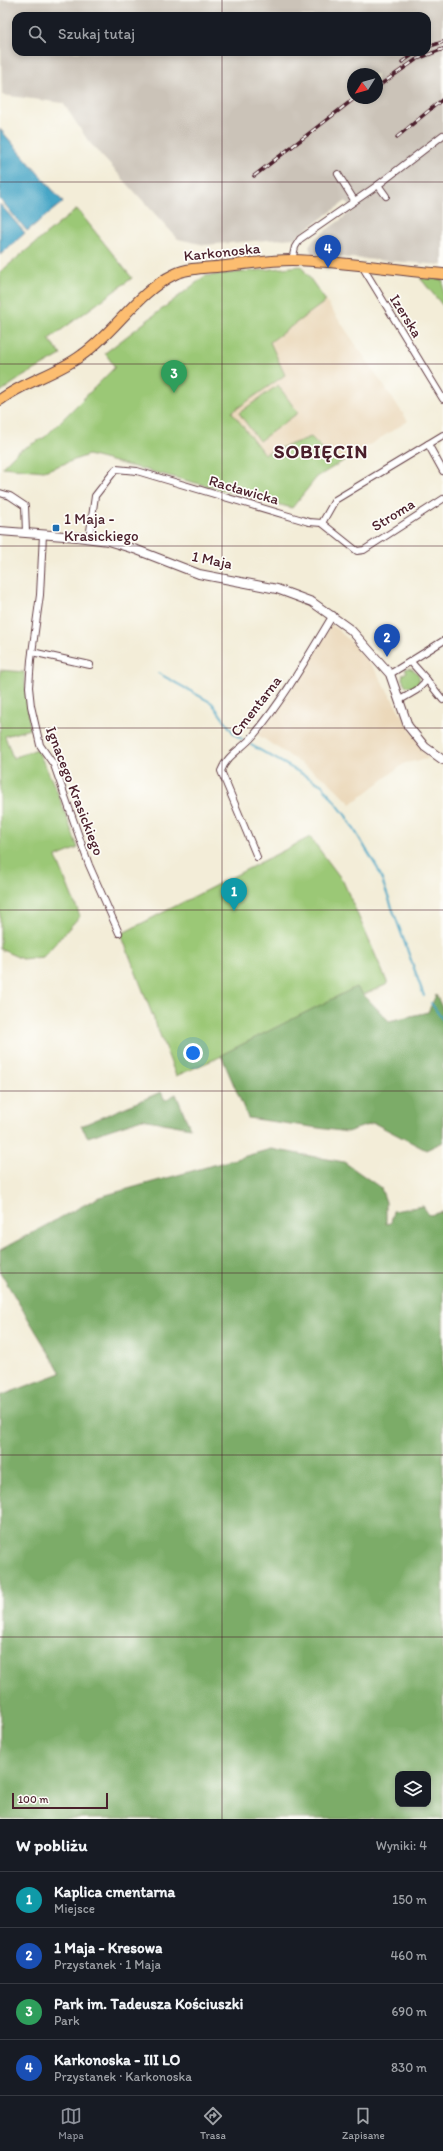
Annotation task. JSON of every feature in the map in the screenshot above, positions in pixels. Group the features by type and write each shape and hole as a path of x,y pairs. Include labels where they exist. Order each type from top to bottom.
{"main road":[{"name":"Karkonoska","path":"0,400 10,392 68,365 82,355 96,344 153,287 176,273 205,268 292,260 443,274"}],"street":[{"path":"292,260 295,247 300,239 354,200 378,185 443,135"},
{"path":"338,174 354,200"},
{"path":"378,185 386,196"},
{"name":"Izerska","path":"362,266 443,398"},
{"path":"322,522 335,500 443,435"},
{"path":"428,444 443,471"},
{"name":"Racławicka","path":"89,538 95,496 116,469 137,471 309,522 322,522"},
{"path":"0,493 10,496 25,506 26,532"},
{"name":"Stroma","path":"322,522 357,551 364,550 443,499"},
{"name":"1 Maja","path":"0,531 89,538 131,548 199,574 277,589 312,602 332,615 351,630 390,674"},
{"name":"Ignacego Krasickiego","path":"43,534 40,595 32,652 30,687 31,706 40,745 54,766 89,865 119,933"},
{"name":"Cmentarna","path":"257,857 221,771 223,764 253,736 299,671 332,615"},
{"path":"443,641 390,674 408,726 416,738 425,747 443,760"},
{"path":"32,652 90,665"},
{"path":"411,662 443,700"},
{"path":"400,700 417,690 426,680"}],"shaded area":[{"path":"0,0 443,0 443,265 312,255 309,246 313,240 354,210 346,201 294,238 205,245 178,239 89,142 63,103 2,95"},
{"path":"326,301 408,421 345,460 328,454 311,437 264,454 232,412 285,375 270,342"},
{"path":"331,624 349,640 375,670 428,759 405,763 351,804 328,781 258,735 298,680"}],"green space":[{"path":"77,209 132,278 49,339 61,355 22,377 0,392 0,272"},
{"path":"301,266 326,301 270,342 285,375 232,412 264,454 311,437 328,454 345,460 317,477 292,508 88,455 44,471 2,467 17,452 45,437 115,367 105,353 205,276"},
{"path":"420,278 443,280 443,306"},
{"path":"278,385 298,413 259,441 239,413"},
{"path":"409,668 416,672 419,678 418,684 413,690 411,687 406,686 402,679 403,674 407,672 405,669"},
{"path":"0,670 24,672 30,729 5,736 13,758 37,749 57,791 78,848 56,857 80,916 43,957 22,959 0,949"},
{"path":"310,837 343,881 388,984 176,1076 121,934"},
{"path":"356,987 389,1021 428,1012 436,995 443,1009 443,1142 426,1150 374,1123 347,1132 248,1118 221,1055"},
{"path":"161,1092 165,1100 176,1094 190,1128 142,1119 88,1137 81,1126"},
{"path":"271,1149 344,1162 381,1188 386,1202 386,1224 391,1223 393,1211 423,1206 429,1215 443,1212 443,1819 0,1819 0,1396 61,1373 0,1272 0,1250 99,1197"}],"water":[{"path":"0,129 63,202 27,231 0,199"},
{"path":"0,204 25,233 0,255"}],"waterway":[{"path":"158,673 212,703 235,735 242,739"},
{"path":"251,745 322,785 346,816 378,869 424,996"},
{"path":"431,1003 443,1020"}],"railway":[{"path":"431,46 443,42"},
{"path":"431,54 443,49"},
{"path":"402,62 411,56"},
{"path":"383,83 417,59 425,56"},
{"path":"397,137 443,99"},
{"path":"254,176 347,104"}],"place":[{"name":"Karkonoska - III LO","path":"328,268"},
{"name":"Park im. Tadeusza Kościuszki","path":"174,393"},
{"name":"1 Maja - Krasickiego","path":"56,528"},
{"name":"1 Maja - Kresowa","path":"387,657"},
{"name":"Kaplica cmentarna","path":"234,911"}],"district":[{"name":"SOBIĘCIN","path":"321,451"}]}
